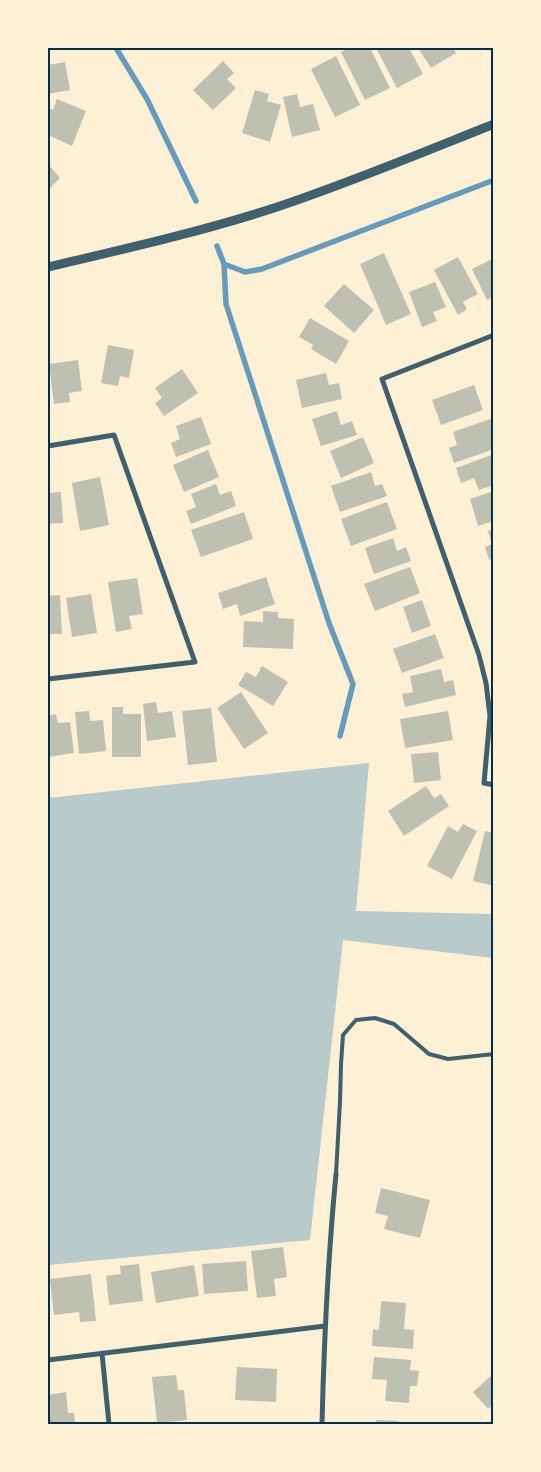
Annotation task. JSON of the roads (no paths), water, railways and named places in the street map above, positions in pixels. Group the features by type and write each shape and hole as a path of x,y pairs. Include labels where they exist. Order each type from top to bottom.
{"street":[{"path":"48,267 163,240 274,208 384,168 494,124"},
{"path":"494,335 382,379 476,646 486,684 490,716 484,783 494,785"},
{"path":"48,446 114,435 194,662 48,679"},
{"path":"322,1424 325,1326 336,1174"},
{"path":"48,1360 325,1326"},
{"path":"102,1353 109,1424"}],"lane":[{"path":"336,1174 343,1035 356,1020 374,1018 394,1024 429,1054 448,1059 494,1054"}],"waterway":[{"path":"116,48 147,99 196,201"},
{"path":"217,246 224,264 245,272 262,269 494,180"},
{"path":"224,264 226,304 329,623 353,684 340,736"}]}
